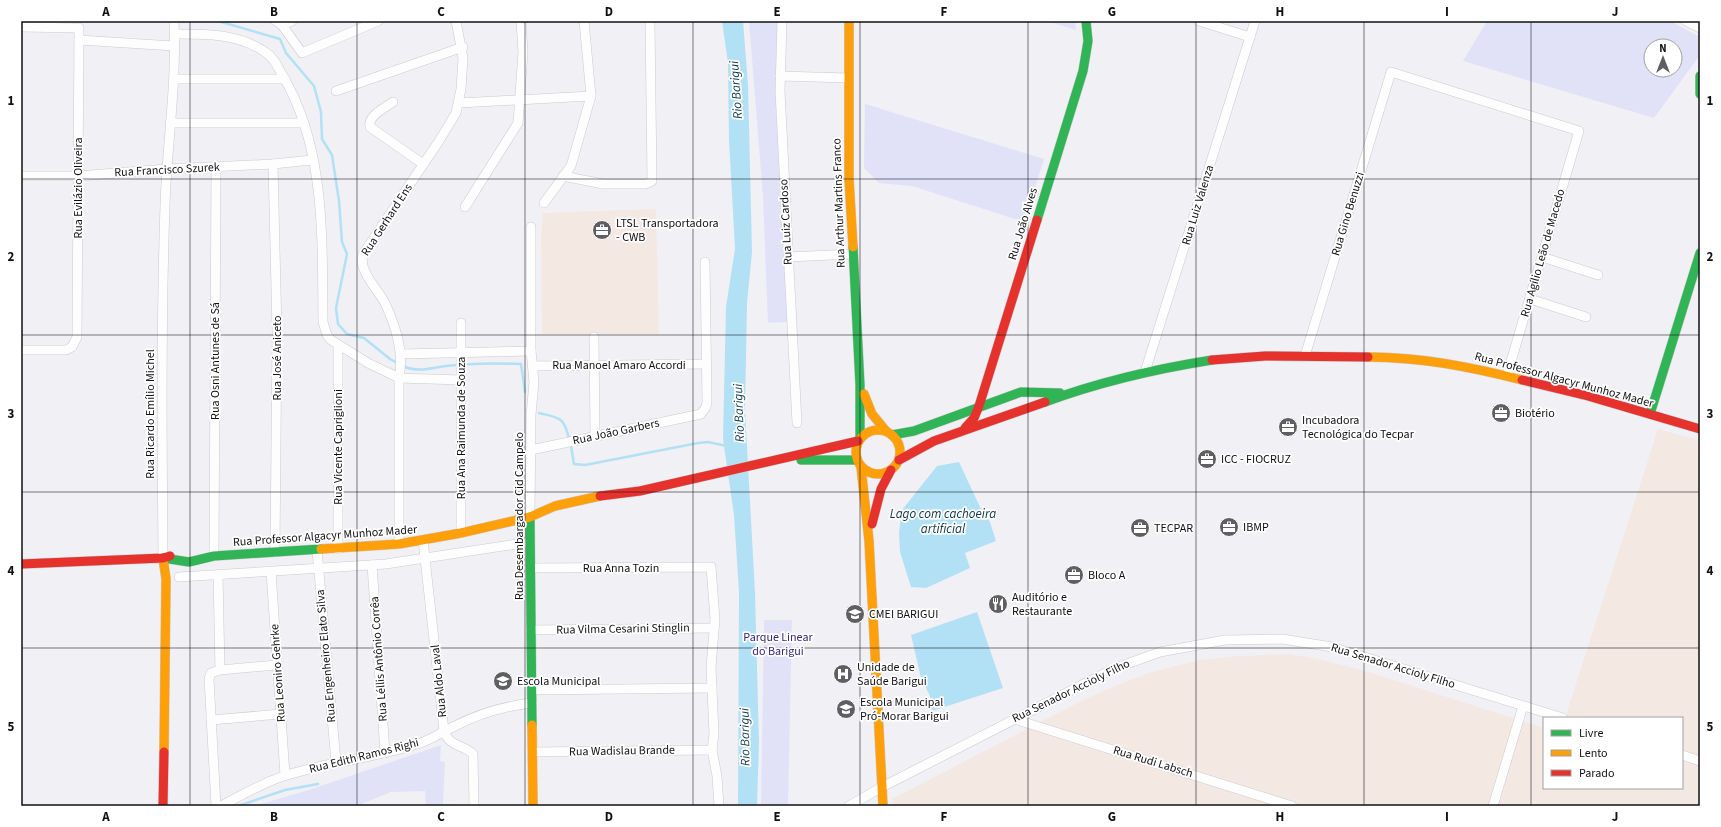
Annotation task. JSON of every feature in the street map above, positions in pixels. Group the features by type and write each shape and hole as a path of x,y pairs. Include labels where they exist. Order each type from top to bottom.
{"street":[{"name":"Rua Ricardo Emílio Michel","path":"163,806 166,578 163,558 162,345 166,169 174,79 174,21"},
{"path":"292,21 279,23 302,53 378,21"},
{"name":"Rua Gerhard Ens","path":"399,544 401,366 385,305 362,267 362,259 363,254 451,123 459,102 462,74 463,48 456,21"},
{"path":"465,207 518,123 521,101 523,52 521,21"},
{"path":"544,204 571,166 591,96 584,21"},
{"path":"563,176 603,184 646,184 652,181 650,21"},
{"name":"Rua Luiz Cardoso","path":"782,21 780,76 797,424"},
{"name":"Rua Arthur Martins Franco","path":"849,21 848,78 852,254 860,385 859,439"},
{"name":"Rua João Alves","path":"964,429 974,418 978,406 1086,61 1088,41 1086,21"},
{"path":"1199,21 1250,37"},
{"name":"Rua Luiz Valenza","path":"1145,372 1255,21"},
{"path":"1686,21 1700,28"},
{"name":"Rua Evilázio Oliveira","path":"21,27 79,28 77,331 75,343 72,348 60,350 21,350"},
{"path":"174,34 219,35 236,39 265,52 272,59 285,79 297,103 303,123 312,160 320,208 322,322 326,335 338,345 379,370 401,366 461,361 531,351"},
{"path":"79,40 174,46"},
{"path":"336,91 463,48"},
{"name":"Rua Agílio Leão de Macedo","path":"1391,72 1579,131 1507,375"},
{"name":"Rua Gino Benuzzi","path":"1305,356 1391,72"},
{"path":"780,76 848,78"},
{"path":"1699,90 1700,76"},
{"path":"174,79 285,79"},
{"path":"459,102 521,101 591,96"},
{"path":"393,102 370,118 370,127 423,164"},
{"path":"170,123 303,123"},
{"name":"Rua Francisco Szurek","path":"21,176 78,176 166,169 273,164 312,160"},
{"name":"Rua José Aniceto","path":"273,164 277,332 276,552"},
{"name":"Rua Osni Antunes de Sá","path":"214,556 216,167"},
{"name":"Rua Desembargador Cid Campelo","path":"531,227 531,351 533,366 530,568 533,806"},
{"path":"1650,414 1700,253"},
{"path":"788,257 852,254"},
{"path":"1542,257 1598,275"},
{"path":"705,262 706,364"},
{"path":"1530,299 1586,317"},
{"name":"Rua Ana Raimunda de Souza","path":"461,323 461,533"},
{"path":"594,336 595,437"},
{"name":"Rua Vicente Capriglioni","path":"338,345 338,549"},
{"name":"Rua Professor Algacyr Munhoz Mader","path":"899,460 934,441 1065,393 1145,372 1217,359 1305,356 1419,359 1466,366 1507,375 1700,429"},
{"name":"Rua Manoel Amaro Accordi","path":"533,366 706,364"},
{"name":"Rua João Garbers","path":"531,450 701,414 706,407 707,402 706,364"},
{"path":"401,366 461,380"},
{"name":"Rua Arthur Martins Franco","path":"860,385 872,414 889,433"},
{"name":"Rua Professor Algacyr Munhoz Mader","path":"889,433 914,431 978,406 1021,392 1036,391 1065,393"},
{"path":"869,542 877,500 891,470 899,460 899,446 889,433 872,430 859,439 856,447 869,542 883,806"},
{"name":"Rua Professor Algacyr Munhoz Mader","path":"21,564 163,558 173,554 204,553 214,556 399,544 461,533 530,517 543,510 606,495 640,491 717,474 779,460 859,439"},
{"name":"Rua Professor Algacyr Munhoz Mader","path":"779,460 859,464"},
{"path":"859,464 867,471 879,474 891,470"},
{"name":"Rua Professor Algacyr Munhoz Mader","path":"588,508 610,503 640,491"},
{"name":"Rua Professor Algacyr Munhoz Mader","path":"530,517 544,519 559,516"},
{"name":"Rua Aldo Laval","path":"423,540 444,731 448,740 473,754 474,806"},
{"path":"179,577 372,565 425,559 530,542"},
{"name":"Rua Engenheiro Elato Silva","path":"317,550 336,762"},
{"name":"Rua Léllis Antônio Corrêa","path":"372,565 385,753"},
{"name":"Rua Anna Tozin","path":"530,568 711,567 714,628"},
{"name":"Rua Leoniro Gehrke","path":"270,572 285,775"},
{"path":"218,574 220,670"},
{"path":"714,628 712,688 714,734 712,750 717,776 720,806"},
{"name":"Rua Vilma Cesarini Stinglin","path":"531,630 714,628"},
{"name":"Rua Senador Accioly Filho","path":"849,806 882,787 1090,680 1136,660 1182,646 1244,638 1282,639 1332,647 1560,717"},
{"path":"216,806 209,676 211,673 220,670 277,665"},
{"path":"532,690 712,688"},
{"name":"Rua Edith Ramos Righi","path":"221,806 260,785 285,775 336,762 385,753 422,742 493,710 532,703"},
{"path":"1493,806 1523,706"},
{"path":"211,720 281,714"},
{"name":"Rua Rudi Labsch","path":"1014,719 1292,806"},
{"name":"Rua Wadislau Brande","path":"532,752 712,750"},
{"path":"1683,755 1700,761"}],"shaded area":[{"path":"656,209 659,334 542,334 541,237 543,213"},
{"path":"1658,429 1700,441 1700,806 893,806 892,799 1083,700 1152,672 1200,660 1238,656 1289,654 1362,670 1543,728 1543,789 1683,789 1683,717 1565,717"}],"green space":[{"path":"749,21 778,21 777,85 787,322 768,323 763,197"},
{"path":"1047,21 1075,21 1076,30"},
{"path":"1487,21 1670,21 1700,37 1700,55 1654,118 1463,61"},
{"path":"865,104 1044,159 1024,222 912,186 879,183 864,168"},
{"name":"Parque Linear do Barigui","path":"764,620 792,620 788,806 761,806"},
{"path":"441,745 440,761 445,762 443,804 471,806 426,806 425,791 391,792 356,806 254,806 312,789"}],"water":[{"name":"Rio Barigui","path":"722,21 743,21 748,85 752,252 747,303 745,410 755,593 759,742 757,806 738,806 739,592 734,515 723,439 726,307 735,249 729,140 728,63"},
{"name":"Lago com cachoeira artificial","path":"959,462 980,507 990,522 996,541 965,553 970,568 926,588 911,587 900,552 899,532 902,510 937,466"},
{"path":"977,612 1003,688 932,711 930,696 921,678 911,635"}],"waterway":[{"path":"218,21 280,39 286,53 314,86 321,112 322,139 332,155 339,201 342,242 347,254 336,308 338,324 347,334 364,338 390,359 399,364"},
{"path":"403,366 419,370 465,364 521,364 525,392"},
{"path":"539,413 560,419 565,426 569,439"},
{"name":"Rio Barigui","path":"571,446 574,464 585,465 698,443 708,442 727,446"},
{"path":"238,806 285,790 318,784"},
{"path":"101,806 120,806"}],"traffic: fast":[{"path":"1037,220 1083,71 1088,41 1086,21"},
{"path":"1700,76 1700,94"},
{"path":"853,247 860,385 860,437"},
{"path":"1650,414 1700,253"},
{"path":"1045,402 1086,388 1127,377 1212,360"},
{"path":"892,435 914,431 1021,392 1060,393"},
{"path":"801,460 857,460"},
{"path":"530,517 532,725"},
{"path":"163,558 189,562 214,556 321,549"}],"traffic: slow":[{"path":"849,21 849,179 853,247"},
{"path":"1368,357 1388,357 1427,361 1484,371 1522,380"},
{"path":"864,394 872,414 886,431"},
{"path":"882,430 887,431 894,436 899,443 900,452 899,461 894,468 887,473 874,474 869,473 862,468 857,461 856,448 857,443 862,436 869,431 882,430"},
{"path":"861,467 869,541 883,806"},
{"path":"321,549 399,544 461,533 530,517 555,506 600,496"},
{"path":"163,558 166,579 164,752"},
{"path":"532,725 533,806"}],"traffic: jam":[{"path":"965,428 974,418 979,406 1037,220"},
{"path":"1212,360 1265,356 1368,357"},
{"path":"1522,380 1588,396 1700,429"},
{"path":"899,460 934,441 1045,402"},
{"path":"600,496 640,491 858,441"},
{"path":"872,524 881,489 891,470"},
{"path":"21,564 163,558 170,556"},
{"path":"163,806 164,752"}],"place":[{"name":"LTSL Transportadora - CWB","path":"602,230"},
{"name":"Biotério","path":"1501,413"},
{"name":"Incubadora Tecnológica do Tecpar","path":"1288,427"},
{"name":"ICC - FIOCRUZ","path":"1207,459"},
{"name":"IBMP","path":"1229,527"},
{"name":"TECPAR","path":"1140,528"},
{"name":"Bloco A","path":"1074,575"},
{"name":"Auditório e Restaurante","path":"998,604"},
{"name":"CMEI BARIGUI","path":"855,614"},
{"name":"Unidade de Saúde Barigui","path":"843,674"},
{"name":"Escola Municipal","path":"503,681"},
{"name":"Escola Municipal Pró-Morar Barigui","path":"846,709"}]}
